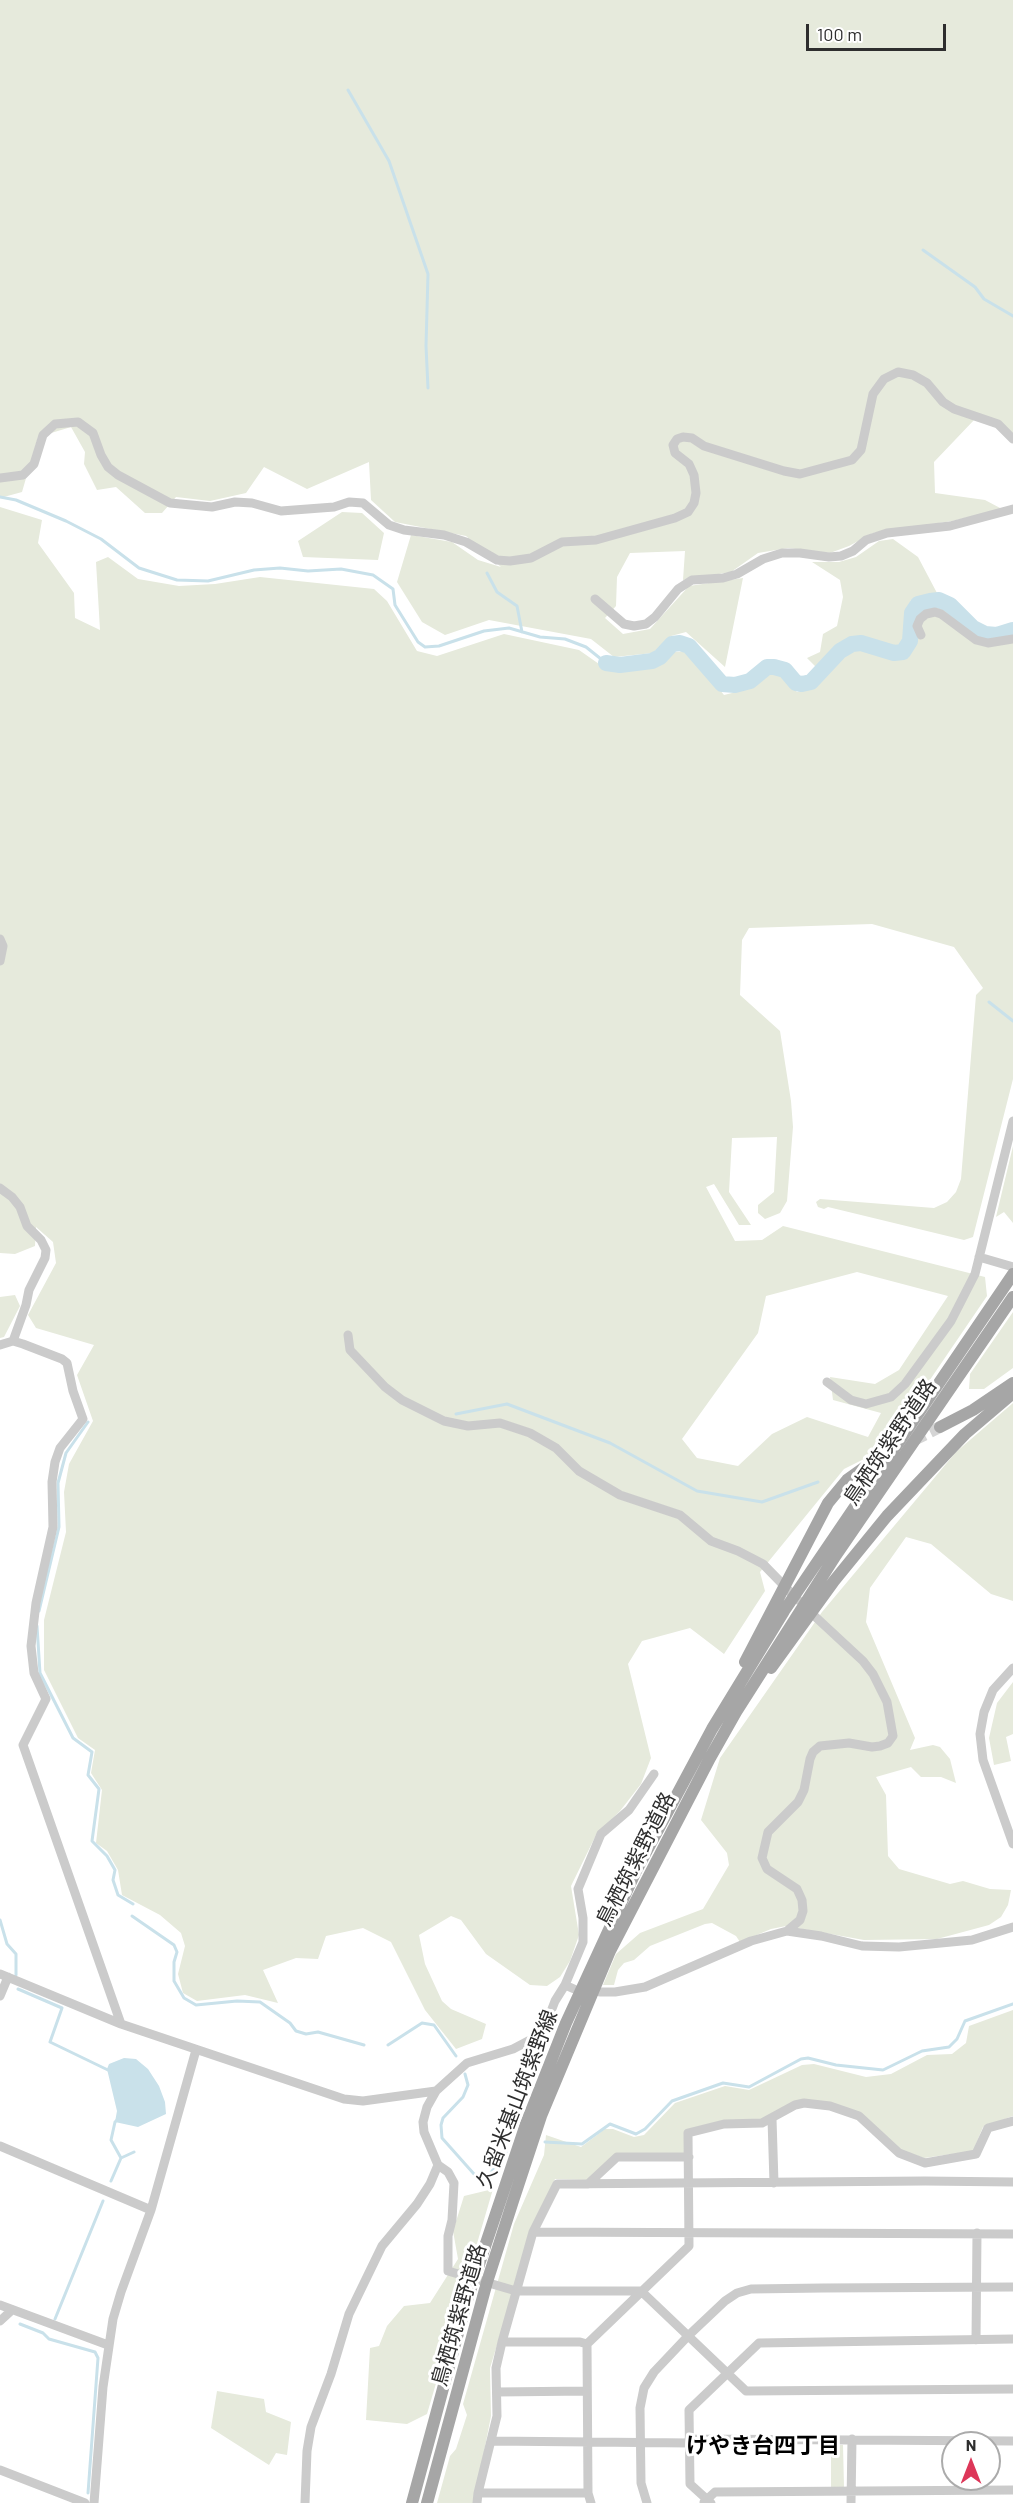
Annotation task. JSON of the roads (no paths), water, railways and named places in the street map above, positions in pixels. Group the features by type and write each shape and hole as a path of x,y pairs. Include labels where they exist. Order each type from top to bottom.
{"main road":[{"name":"鳥栖筑紫野道路","path":"712,1729 784,1611 1013,1274"},
{"name":"鳥栖筑紫野道路","path":"427,2503 487,2282 541,2116 610,1951 652,1867 736,1712 836,1555 1013,1297"},
{"path":"940,1426 974,1410 1013,1383"},
{"path":"736,1712 780,1657 834,1581 887,1516 965,1434 1013,1393"},
{"path":"728,1702 753,1645 824,1510 847,1480 868,1465"},
{"name":"久留米基山筑紫野線","path":"412,2503 467,2300 526,2124 566,2023 602,1942 641,1862 712,1729"}],"street":[{"path":"0,478 23,475 34,464 43,435 55,424 78,422 93,433 101,455 118,475 170,503 212,507 235,502 252,503 281,511 334,507 349,502 363,503 389,525 404,530 444,535 466,542 497,560 510,561 531,558 562,542 596,540 675,518 688,512 694,503 696,493 694,475 688,464 675,453 673,445 677,439 683,437 692,438 704,446 800,474 852,460 861,450 873,394 884,379 898,372 913,375 927,383 943,402 954,409 998,424 1013,439"},
{"path":"595,599 624,624 634,626 646,624 655,617 678,589 692,580 723,578 737,574 763,559 782,553 841,556 853,551 866,540 887,533 950,526 1013,509"},
{"path":"921,635 917,626 920,619 926,614 935,612 976,640 988,643 1013,639"},
{"path":"0,939 3,946 0,961"},
{"path":"827,1382 851,1400 866,1404 891,1397 905,1384 951,1321 970,1287 1013,1121"},
{"path":"0,1188 16,1202 27,1226 41,1240 46,1250 45,1258 29,1290 13,1341"},
{"path":"979,1257 1013,1266"},
{"path":"348,1335 350,1350 385,1387 402,1400 444,1421 468,1426 500,1423 530,1433 556,1448 579,1471 620,1495 680,1515 711,1541 763,1564 823,1625 863,1661 873,1674 887,1702 893,1736 888,1743 880,1746 849,1743 820,1746 813,1752 810,1759 804,1790 798,1802 764,1839 762,1858 767,1869 797,1889 802,1900 803,1911 800,1920 787,1931"},
{"path":"0,1345 13,1341 62,1359 67,1363 73,1391 83,1419 60,1448 55,1462 52,1482 52,1527 36,1603 32,1646 34,1672 46,1700 23,1745 121,2024"},
{"path":"1013,1668 993,1690 984,1712 980,1734 983,1760 1013,1844"},
{"path":"654,1774 629,1810 601,1834 578,1889 584,1918 584,1942 569,1987 555,2001 545,2027 532,2039 513,2049 468,2063 436,2091 427,2107 423,2122 424,2132 438,2164 448,2172 454,2183 452,2220 448,2236 448,2271 516,2291 641,2291 746,2391 1013,2390"},
{"path":"600,1992 645,1987 751,1941 787,1931 862,1946 899,1947 972,1940 1013,1927"},
{"path":"0,1996 4,1975 121,2024 351,2101 436,2091"},
{"path":"94,2503 108,2345 121,2292 151,2211 195,2050"},
{"path":"591,2503 588,2493 587,2344 688,2246 690,2184 688,2133 724,2124 762,2123 795,2104 830,2106 859,2116 899,2153 925,2163 976,2154 988,2128 1013,2121"},
{"path":"772,2119 774,2184"},
{"path":"0,2146 151,2211"},
{"path":"588,2184 617,2157 689,2157"},
{"path":"925,2163 925,2181"},
{"path":"305,2503 307,2451 311,2427 332,2374 349,2314 382,2246 417,2204 430,2184 438,2164"},
{"path":"588,2493 478,2498 497,2416 496,2368 502,2342 533,2232 557,2184 1013,2182"},
{"path":"533,2232 823,2231 1013,2234"},
{"path":"976,2340 977,2233"},
{"path":"647,2503 641,2483 640,2408 644,2388 654,2372 689,2335 725,2301 737,2293 752,2289 1013,2287"},
{"path":"0,2305 108,2345"},
{"path":"0,2321 12,2310"},
{"path":"1013,2339 759,2343 689,2410 690,2484 707,2502 715,2493 1013,2490"},
{"path":"502,2342 580,2342 587,2344"},
{"path":"497,2391 587,2391"},
{"path":"492,2441 640,2444 689,2441 852,2439 1013,2441"},
{"path":"851,2503 852,2439"},
{"path":"0,2470 85,2503"}],"water":[{"path":"124,2058 136,2059 148,2069 159,2086 165,2102 166,2114 138,2127 115,2122 117,2111 107,2069 109,2064"}],"waterway":[{"path":"348,90 389,161 428,274 426,346 428,388"},
{"path":"923,250 975,287 984,299 1013,316"},
{"path":"0,497 16,500 66,521 101,539 139,568 177,580 208,581 254,570 280,568 308,571 341,569 373,575 393,589 395,605 418,642 425,647 439,646 484,631 509,628 540,637 565,639 586,647 606,663"},
{"path":"487,573 497,592 517,606 522,632"},
{"path":"606,663 620,665 652,661 660,657 672,644 680,643 689,646 722,684 735,685 750,681 767,667 785,670 796,683 802,684 811,682 840,651 852,644 861,643 894,653 903,652 910,641 912,613 918,604 939,600 950,605 973,628 985,634 997,635 1013,630"},
{"path":"989,1002 1013,1021"},
{"path":"456,1414 507,1404 610,1443 697,1491 762,1502 818,1482"},
{"path":"39,1611 59,1527 58,1483 66,1453 88,1422"},
{"path":"37,1626 40,1673 73,1738 92,1752 88,1775 99,1789 92,1841 107,1856 115,1870 113,1880 118,1895 133,1904"},
{"path":"132,1916 174,1945 177,1952 174,1962 174,1981 184,1998 196,2005 237,2001 260,2002 290,2023 296,2031 306,2034 318,2032 364,2045"},
{"path":"0,1920 7,1944 16,1954 16,1975"},
{"path":"18,1989 62,2008 50,2042 110,2071"},
{"path":"545,2142 582,2144 610,2124 636,2134 645,2129 672,2101 723,2083 749,2087 801,2059 808,2058 836,2065 883,2070 922,2051 949,2047 957,2039 965,2021 1013,2004"},
{"path":"388,2045 422,2023 434,2025 456,2056"},
{"path":"465,2074 468,2085 463,2097 443,2118 442,2138 474,2174 481,2177 490,2174 506,2152"},
{"path":"117,2120 111,2140 121,2158"},
{"path":"111,2181 121,2158 134,2152"},
{"path":"55,2319 103,2201"},
{"path":"20,2324 43,2333 49,2339 95,2352 98,2358 88,2493"}],"tunnel":[{"path":"914,1440 940,1427"},
{"path":"868,1465 894,1451"}],"district":[{"name":"けやき台四丁目","path":"763,2446"}]}
